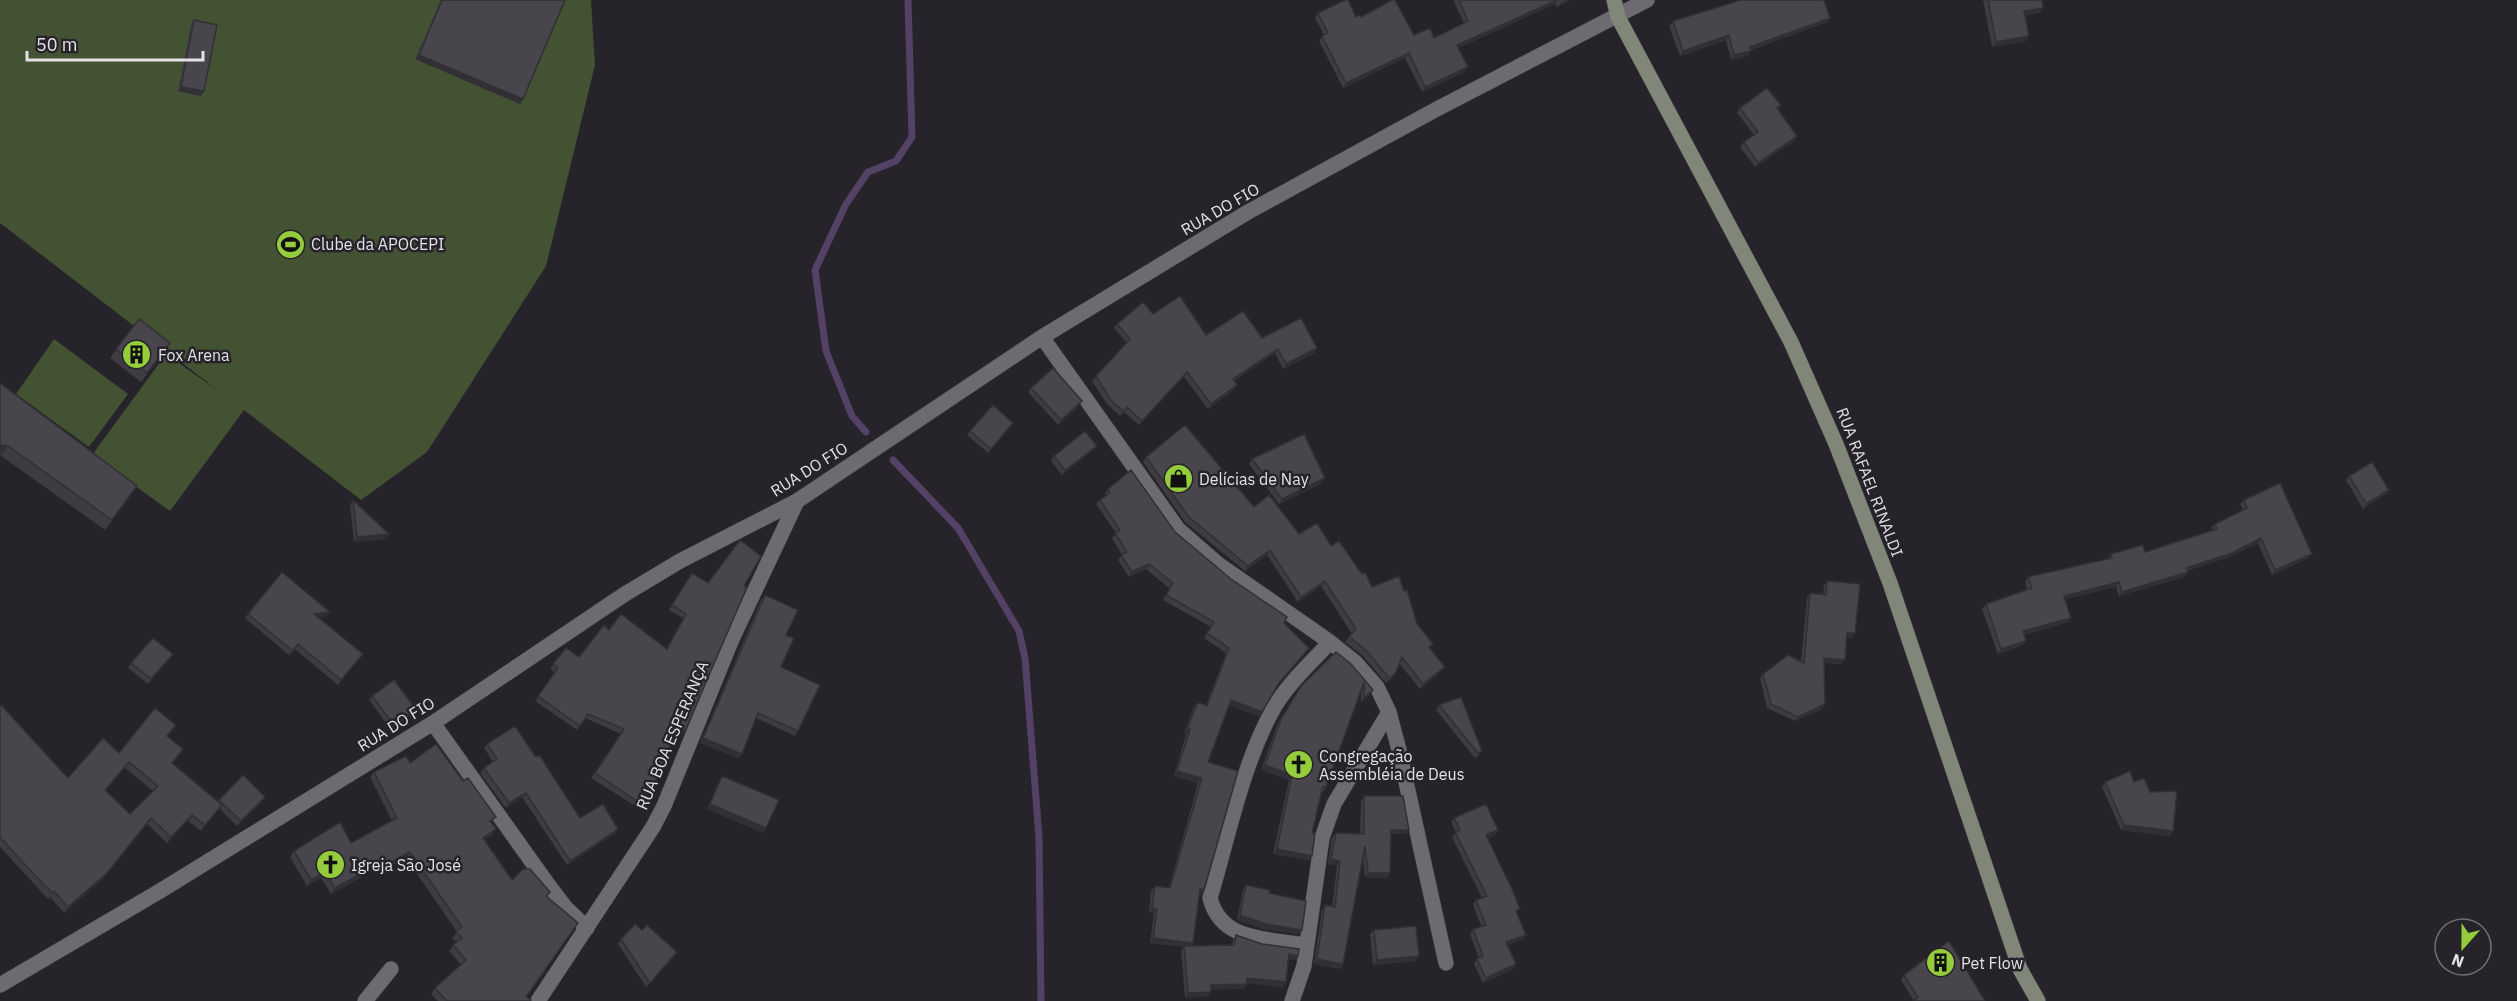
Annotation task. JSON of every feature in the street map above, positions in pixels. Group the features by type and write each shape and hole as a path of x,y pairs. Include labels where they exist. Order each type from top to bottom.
{"street":[{"name":"RUA RAFAEL RINALDI","path":"1614,0 1618,17 1791,342 1816,396 1890,583 2020,969 2038,1001"},
{"name":"RUA DO FIO","path":"0,985 170,885 433,723 625,594 680,561 797,501 1042,337 1248,212 1435,110 1647,0"},
{"path":"1042,337 1178,529 1218,564 1330,642 1355,662 1377,687 1389,712 1446,963"},
{"name":"RUA BOA ESPERANÇA","path":"538,1001 664,806 732,639 797,501"},
{"path":"1305,945 1232,931 1214,913 1210,898 1246,780 1271,712 1284,692 1330,642"},
{"path":"1292,1001 1304,966 1305,945 1322,838 1334,804 1389,712"},
{"path":"433,723 547,883 566,908 587,928"},
{"path":"365,1001 392,969"}],"green space":[{"name":"Clube da APOCEPI","path":"0,0 591,0 595,65 546,266 427,452 361,500 244,410 170,511 92,455 166,354 220,392 0,223"},
{"path":"54,339 128,394 89,447 16,394"}],"building":[{"path":"442,0 565,0 523,99 419,55"},
{"path":"1348,0 1356,17 1359,15 1361,17 1395,0 1414,35 1430,28 1434,38 1468,21 1459,0 1557,0 1457,45 1468,67 1425,87 1409,53 1346,83 1322,36 1328,33 1318,13"},
{"path":"1741,0 1824,0 1830,18 1750,47 1751,51 1734,55 1729,35 1683,51 1673,21"},
{"path":"1988,0 2042,0 2043,8 2024,11 2029,36 1996,42"},
{"path":"194,20 217,25 204,91 181,87"},
{"path":"1767,88 1781,105 1777,108 1797,136 1758,163 1744,142 1758,132 1740,108"},
{"path":"1180,296 1206,335 1243,311 1262,338 1301,318 1317,348 1286,364 1278,349 1233,379 1237,385 1211,404 1187,372 1142,421 1127,407 1123,411 1111,400 1096,376 1130,339 1117,324 1143,302 1153,314"},
{"name":"Fox Arena","path":"139,319 170,343 147,373 116,349"},
{"path":"1053,368 1082,401 1061,420 1031,388"},
{"path":"0,383 137,486 112,520 8,446 0,445"},
{"path":"993,405 1013,423 991,449 970,431"},
{"path":"1185,425 1254,507 1269,495 1299,534 1317,523 1331,546 1339,541 1362,574 1365,572 1372,587 1399,576 1404,591 1407,590 1417,624 1433,644 1429,647 1445,667 1423,684 1402,657 1395,674 1389,678 1366,650 1349,637 1356,629 1325,581 1301,597 1270,550 1248,566 1189,517 1146,457"},
{"path":"1085,431 1097,446 1065,470 1054,456"},
{"path":"1304,434 1325,478 1282,499 1252,459"},
{"path":"2372,462 2389,490 2366,504 2349,476"},
{"path":"1131,470 1175,532 1231,579 1287,617 1284,623 1309,648 1279,683 1262,712 1231,700 1208,762 1238,771 1204,890 1200,889 1193,943 1153,938 1157,909 1152,908 1155,886 1170,888 1202,778 1177,771 1190,729 1187,729 1198,702 1207,706 1229,648 1207,633 1214,622 1166,595 1173,583 1149,564 1132,572 1121,555 1127,552 1115,533 1120,530 1100,500 1110,493 1108,489"},
{"path":"2280,483 2312,554 2275,570 2261,538 2232,553 2186,568 2188,572 2122,592 2119,582 2064,596 2071,618 2023,631 2026,641 2001,649 1986,604 2032,588 2028,577 2112,558 2111,554 2143,545 2145,552 2217,529 2215,524 2247,508 2244,500"},
{"path":"353,500 389,534 357,537"},
{"path":"740,540 761,556 744,586 747,587 685,731 678,728 656,779 658,781 643,805 595,773 624,729 588,714 580,726 538,696 558,668 553,664 566,648 579,657 604,625 609,630 621,614 667,649 686,614 672,605 692,573 708,583"},
{"path":"282,572 330,612 314,614 363,654 341,680 298,644 293,651 248,614"},
{"path":"1827,581 1860,584 1855,633 1847,633 1845,660 1824,658 1825,704 1798,717 1771,704 1763,674 1788,655 1804,663 1810,593 1826,595"},
{"path":"765,595 798,610 786,635 794,638 781,667 820,685 798,731 758,713 742,754 703,738"},
{"path":"153,638 173,654 151,679 131,663"},
{"path":"1336,652 1351,664 1373,690 1364,698 1364,682 1326,787 1323,786 1312,833 1315,833 1312,856 1277,849 1292,775 1265,765 1281,719 1301,686"},
{"path":"394,680 416,709 394,725 372,696"},
{"path":"1461,697 1482,751 1478,753 1439,705"},
{"path":"0,706 68,778 103,738 119,753 155,708 176,725 167,736 183,749 172,763 222,805 205,825 192,815 171,837 151,818 107,873 68,907 0,837","holes":["129,762 158,786 130,814 105,790"]},
{"path":"515,726 535,756 540,756 580,818 603,804 618,829 570,861 526,793 509,803 484,768 497,759 487,744"},
{"path":"436,744 463,781 468,778 496,817 490,821 496,829 483,838 512,880 523,869 530,869 550,892 546,896 578,923 526,997 530,1001 447,1001 435,988 466,960 453,945 462,938 456,932 462,927 410,852 386,865 384,861 335,888 325,872 311,880 294,851 340,822 351,843 397,818 374,772 406,756 410,763"},
{"path":"2130,771 2134,782 2144,778 2150,792 2177,791 2173,831 2124,825 2105,782"},
{"path":"243,775 265,797 241,821 219,800"},
{"path":"722,776 779,800 766,828 710,804"},
{"path":"1364,796 1403,796 1409,830 1391,830 1390,873 1368,873 1365,846 1343,964 1317,959 1325,905 1335,907 1340,861 1331,859 1336,833 1364,834"},
{"path":"1486,804 1498,830 1486,835 1513,891 1520,909 1516,911 1526,935 1506,942 1516,964 1486,978 1477,959 1483,956 1473,929 1486,925 1476,900 1487,896 1455,832 1460,830 1454,818"},
{"path":"1246,885 1270,890 1269,893 1306,901 1302,930 1266,924 1240,915"},
{"path":"635,924 642,930 647,925 677,952 650,983 621,939"},
{"path":"1416,926 1419,956 1377,960 1374,930"},
{"path":"1236,935 1262,944 1299,949 1298,956 1289,954 1286,982 1247,978 1247,984 1211,985 1211,992 1188,993 1184,946 1234,945"},
{"name":"Pet Flow","path":"1949,941 1985,1001 1913,1001 1918,997 1904,975"}],"waterway":[{"path":"866,432 852,416 826,351 815,270 846,204 868,172 896,161 912,137 908,0"},
{"path":"893,460 958,528 1019,631 1025,658 1039,837 1041,1001"}],"place":[{"name":"Clube da APOCEPI","path":"290,244"},
{"name":"Fox Arena","path":"137,355"},
{"name":"Delícias de Nay","path":"1178,479"},
{"name":"Congregação Assembléia de Deus","path":"1298,765"},
{"name":"Igreja São José","path":"330,865"},
{"name":"Pet Flow","path":"1940,963"}]}
